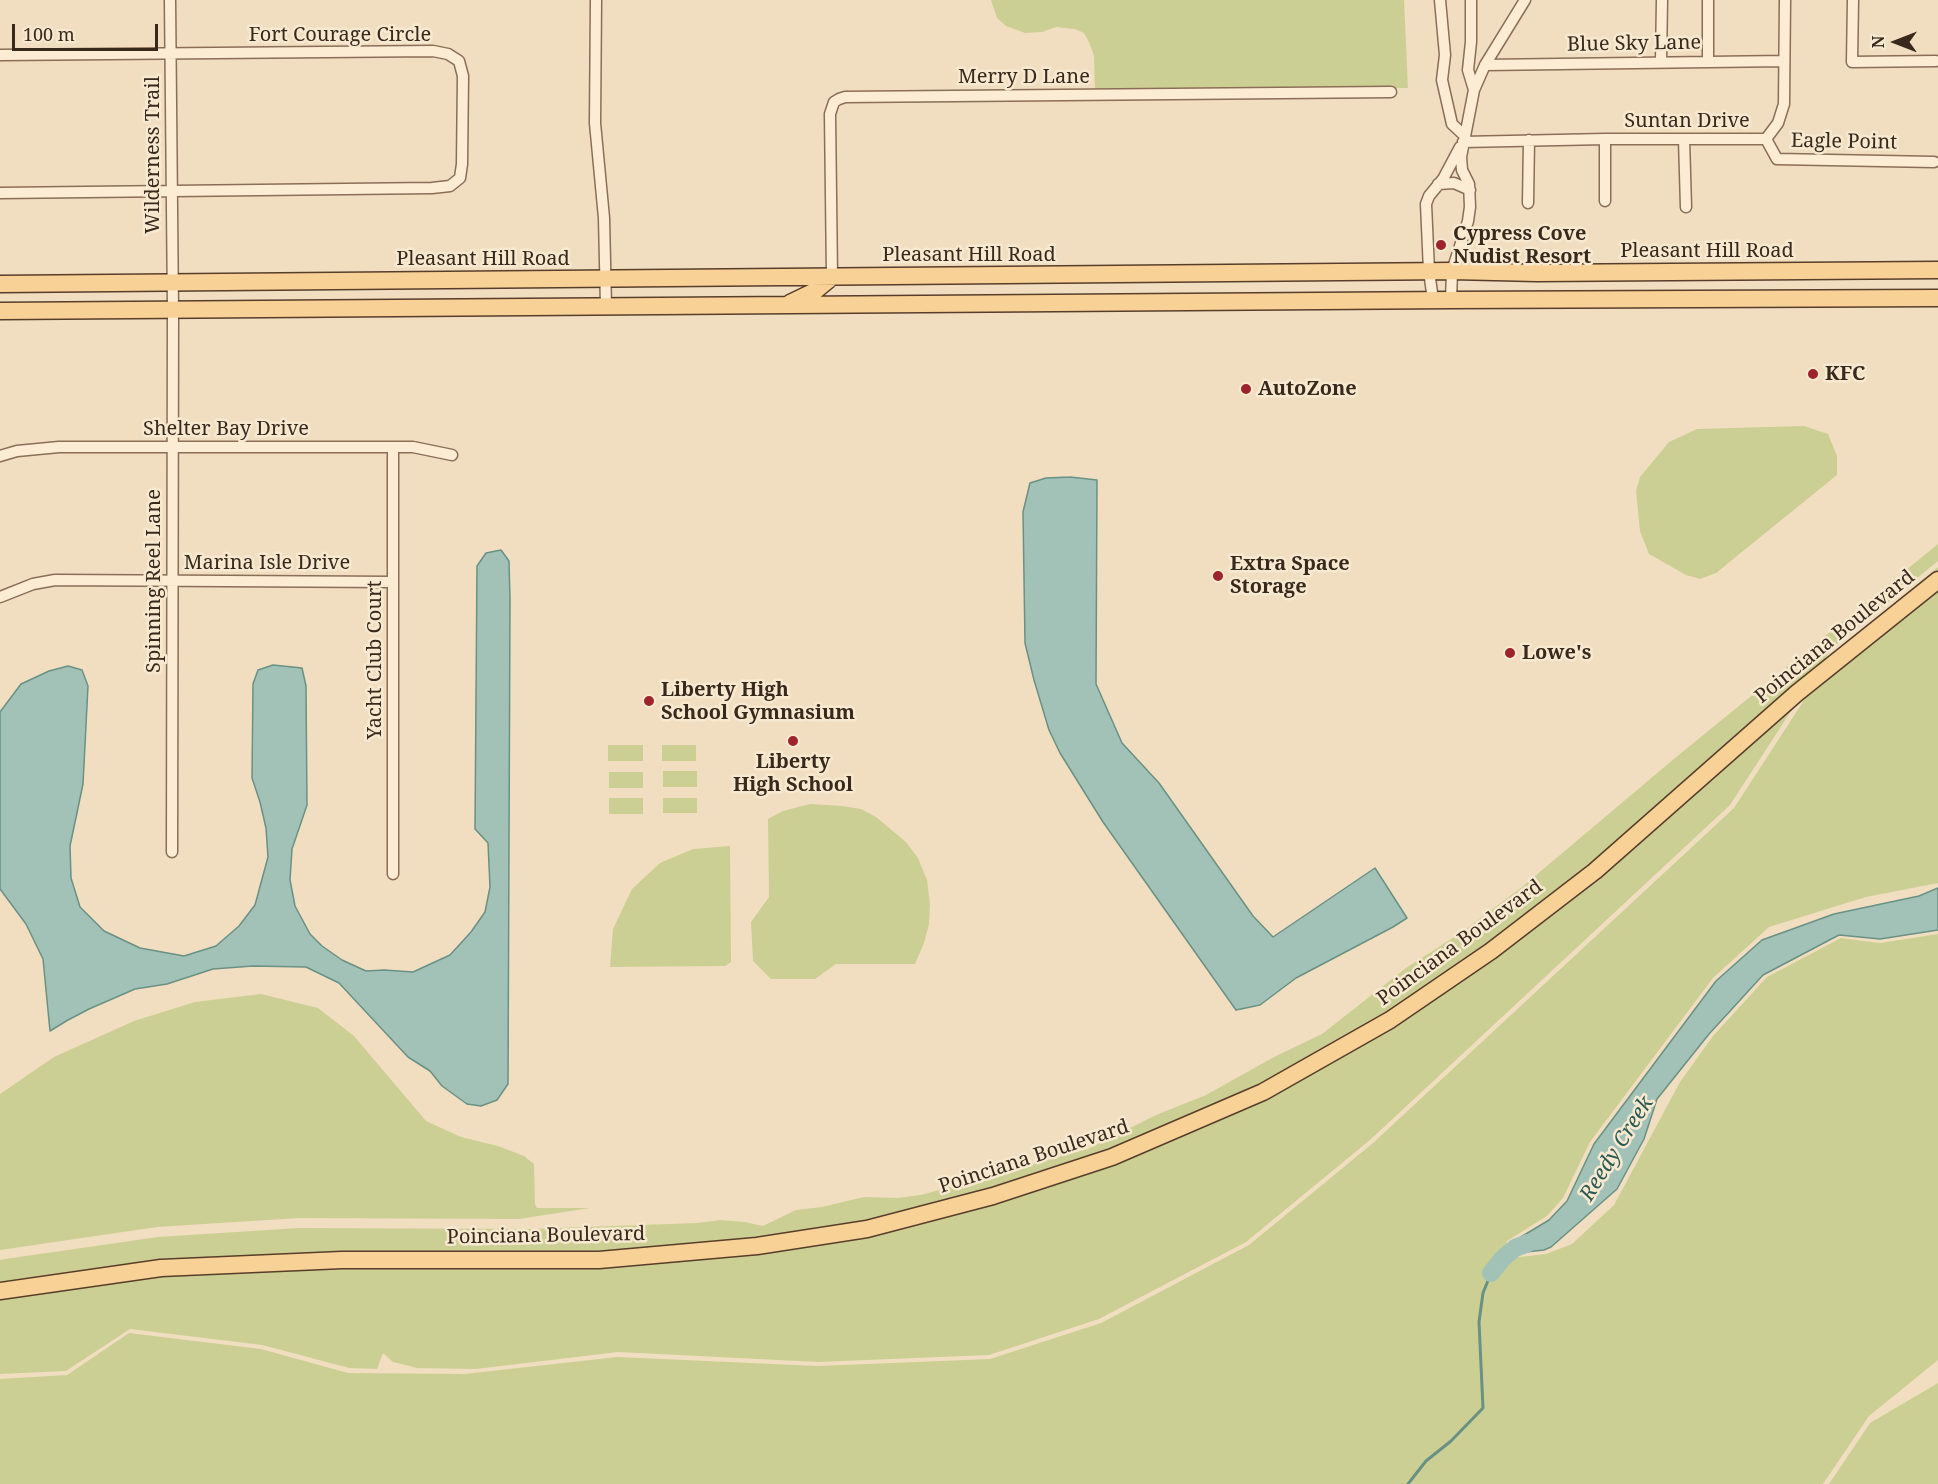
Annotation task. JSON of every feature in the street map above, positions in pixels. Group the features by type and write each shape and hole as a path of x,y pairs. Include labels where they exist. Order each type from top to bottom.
{"main road":[{"name":"Pleasant Hill Road","path":"0,284 1429,271 1549,273 1938,270"},
{"path":"784,305 815,291 832,277"},
{"path":"0,311 1938,298"},
{"name":"Poinciana Boulevard","path":"0,1291 161,1268 342,1260 599,1260 757,1246 867,1229 993,1196 1112,1157 1263,1092 1390,1020 1491,951 1594,871 1797,693 1938,580"}],"street":[{"name":"Wilderness Trail","path":"170,0 173,310"},
{"path":"596,0 595,123 604,218 606,306"},
{"path":"1440,0 1445,55 1442,80 1452,124 1464,139"},
{"path":"1471,0 1468,70 1474,90"},
{"path":"1451,300 1452,271 1468,221 1470,207 1469,184 1462,170 1461,157 1474,90 1485,65 1525,0"},
{"path":"1661,61 1662,0"},
{"path":"1708,0 1708,61"},
{"name":"Suntan Drive","path":"1464,139 1766,140 1778,123 1784,104 1785,0"},
{"path":"1853,0 1852,62 1936,61"},
{"name":"Fort Courage Circle","path":"170,54 433,51 448,54 459,61 463,76 462,164 460,178 450,186 172,191"},
{"path":"0,56 170,54"},
{"name":"Blue Sky Lane","path":"1485,65 1784,61"},
{"name":"Merry D Lane","path":"832,277 830,114 834,102 839,99 869,96 1391,92"},
{"path":"1433,300 1429,271 1426,204 1464,139"},
{"path":"1605,139 1605,201"},
{"path":"1528,203 1529,140"},
{"path":"1684,140 1686,207"},
{"name":"Eagle Point","path":"1766,140 1777,159 1934,162"},
{"path":"1438,184 1454,183 1470,190"},
{"path":"0,193 172,191"},
{"name":"Spinning Reel Lane","path":"172,852 173,310"},
{"name":"Shelter Bay Drive","path":"0,456 17,451 59,447 414,447 452,455"},
{"name":"Yacht Club Court","path":"393,447 393,874"},
{"name":"Marina Isle Drive","path":"0,597 33,584 55,580 393,582"}],"green space":[{"path":"991,0 1404,0 1408,88 1095,90 1094,56 1084,33 1075,29 1056,27 1042,32 1025,33 1006,26 997,18"},
{"path":"1804,426 1828,434 1837,456 1837,475 1716,573 1700,579 1686,575 1649,554 1640,531 1636,491 1640,477 1669,442 1697,429"},
{"path":"1938,544 1938,561 1832,648 1730,805 1370,1140 1246,1242 1099,1319 989,1355 818,1362 618,1352 476,1369 417,1368 393,1362 383,1353 377,1369 349,1368 262,1345 130,1329 66,1371 0,1374 0,1260 158,1237 299,1228 531,1229 697,1223 721,1220 763,1226 796,1210 822,1207 864,1197 897,1198 921,1195 1088,1149 1156,1115 1206,1095 1274,1057 1322,1034 1406,968 1462,932 1522,887 1675,758"},
{"path":"1938,567 1938,883 1866,897 1769,927 1713,978 1590,1142 1563,1198 1547,1216 1507,1241 1502,1259 1546,1254 1572,1244 1614,1205 1680,1082 1713,1036 1767,977 1841,938 1880,943 1938,934 1938,1360 1869,1416 1823,1484 0,1484 0,1379 67,1375 129,1333 261,1349 348,1373 464,1374 617,1357 818,1366 990,1359 1101,1323 1249,1245 1373,1143 1734,808 1836,651"},
{"path":"608,745 643,745 643,761 608,761"},
{"path":"662,745 696,745 696,761 662,761"},
{"path":"663,771 697,771 697,787 663,787"},
{"path":"609,772 643,772 643,788 609,788"},
{"path":"609,798 643,798 643,814 609,814"},
{"path":"663,798 697,798 697,813 663,813"},
{"path":"810,804 861,809 876,817 906,842 918,858 927,880 930,904 929,924 915,964 836,964 815,979 771,979 753,961 751,922 769,897 768,819 783,811"},
{"path":"730,846 731,962 725,966 610,967 613,929 632,889 660,863 693,849"},
{"path":"261,994 318,1008 354,1036 426,1121 461,1137 498,1146 524,1156 534,1164 537,1208 590,1208 519,1219 299,1218 157,1227 0,1250 0,1094 54,1057 134,1021 195,1002"},
{"path":"1938,1383 1938,1484 1829,1484 1870,1423"}],"water":[{"path":"1070,477 1097,480 1096,684 1122,743 1159,783 1253,916 1273,937 1375,868 1407,918 1296,978 1260,1005 1236,1010 1103,822 1060,753 1049,730 1025,643 1023,512 1030,483 1046,478"},
{"path":"501,550 509,561 510,599 508,1084 497,1100 481,1106 467,1104 442,1086 430,1071 408,1057 339,983 306,967 253,966 213,969 167,984 135,989 89,1009 50,1031 43,959 26,924 0,889 0,712 21,684 49,671 68,666 82,670 88,686 83,784 70,846 71,878 80,907 104,931 140,948 184,956 216,946 239,926 255,905 268,857 266,828 252,778 253,684 258,670 273,665 302,668 306,686 307,805 292,849 290,880 295,906 310,934 342,960 366,971 413,972 450,955 485,912 490,887 488,843 475,829 477,566 486,553"},
{"path":"1938,888 1938,930 1880,939 1839,935 1763,975 1709,1034 1657,1099 1644,1139 1617,1189 1551,1247 1544,1250 1508,1254 1511,1243 1549,1220 1567,1201 1594,1144 1716,981 1762,940 1834,914 1919,896"}],"waterway":[{"name":"Reedy Creek","path":"1491,1273 1515,1248 1528,1243"},
{"name":"Reedy Creek","path":"1408,1484 1426,1461 1451,1441 1483,1408 1479,1322 1483,1293 1491,1273"}],"place":[{"name":"Cypress Cove Nudist Resort","path":"1441,245"},
{"name":"KFC","path":"1813,374"},
{"name":"AutoZone","path":"1246,389"},
{"name":"Extra Space Storage","path":"1218,576"},
{"name":"Lowe's","path":"1510,653"},
{"name":"Liberty High School Gymnasium","path":"649,701"},
{"name":"Liberty High School","path":"793,741"}]}
